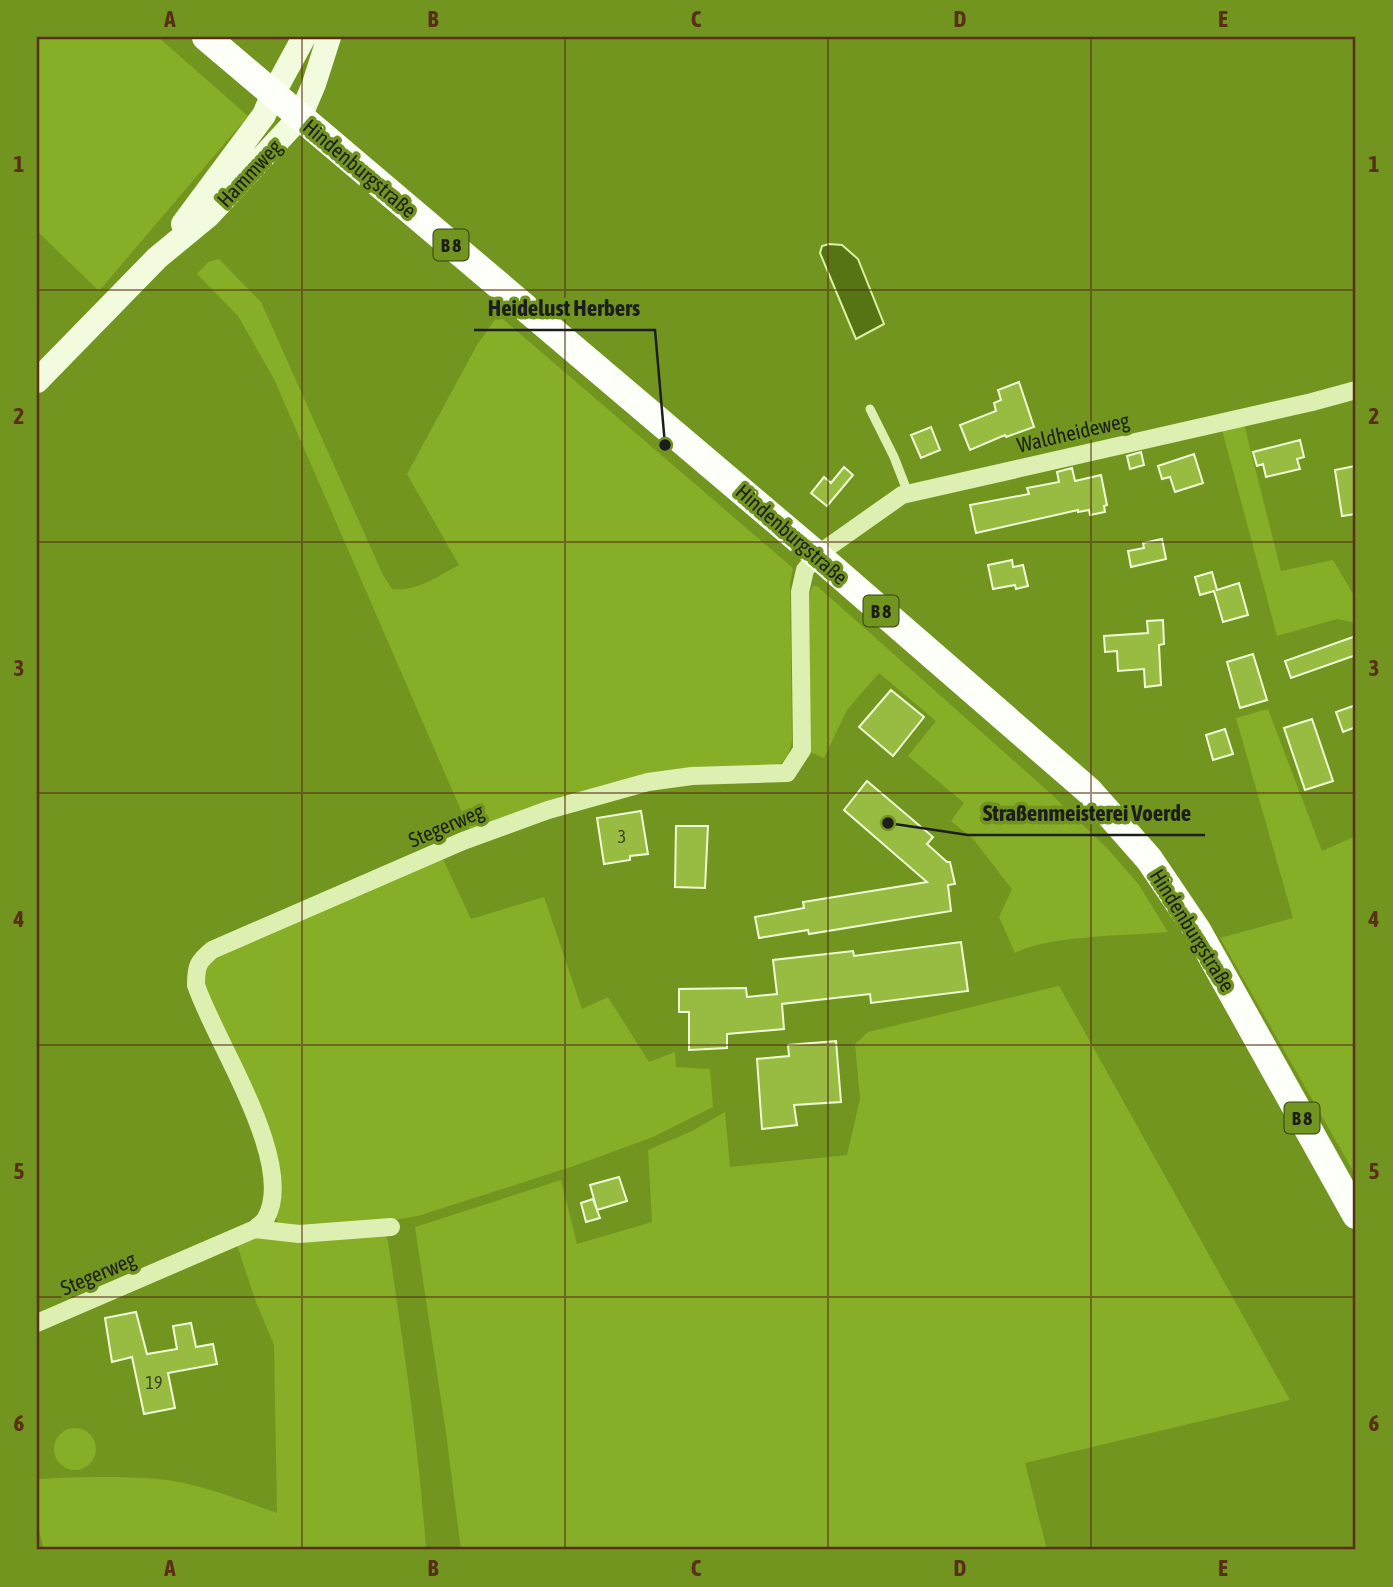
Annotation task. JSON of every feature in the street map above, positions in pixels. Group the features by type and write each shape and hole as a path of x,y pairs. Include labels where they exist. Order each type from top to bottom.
{"main road":[{"name":"Hindenburgstraße","path":"206,37 817,555 1089,791 1149,859 1197,930 1356,1214"},
{"name":"Hammweg","path":"37,381 159,256 208,216 280,100 313,37"},
{"name":"Hammweg","path":"159,256 264,116 280,100 314,84 329,37"},
{"name":"Hammweg","path":"280,100 298,46"}],"street":[{"name":"Waldheideweg","path":"817,555 902,495 1356,390"},
{"name":"Stegerweg","path":"37,1324 255,1229 266,1217 273,1192 268,1148 239,1078 200,998 196,972 199,961 212,950 241,937 463,841 548,810 648,782 692,776 787,773 802,750 800,592 805,570 817,555"},
{"path":"255,1229 299,1234 391,1227"}],"lane":[{"path":"870,409 894,457 908,494"}],"shaded area":[{"path":"37,37 158,37 248,116 99,291 37,231"},
{"path":"842,245 858,259 884,324 856,339 820,253 822,246"},
{"path":"219,259 261,302 383,575 392,589 419,586 459,565 407,474 477,345 498,315 793,568 790,584 792,740 783,761 776,767 658,772 470,831 274,379 238,316 197,274 208,262"},
{"path":"1244,424 1281,571 1333,560 1356,599 1356,623 1337,619 1277,636 1222,430"},
{"path":"813,586 817,586 1049,792 1108,849 1139,885 1168,932 1089,937 1047,943 1015,953 999,917 1012,889 973,839 951,821 964,803 908,756 936,721 879,673 847,710 824,758 810,752 809,594"},
{"path":"1268,709 1322,851 1356,836 1356,1176 1220,938 1293,918 1236,718"},
{"path":"441,855 471,919 544,897 582,1009 608,997 649,1062 675,1052 676,1067 710,1069 713,1107 653,1137 574,1166 418,1216 356,1226 291,1228 279,1224 275,1216 277,1202 204,991 204,966 215,956"},
{"path":"1059,986 1290,1400 1025,1463 1047,1550 461,1550 415,1227 561,1180 577,1244 652,1222 648,1150 692,1131 725,1112 730,1167 847,1155 860,1099 855,1044 868,1032"},
{"path":"385,1234 410,1395 426,1550 44,1550 37,1523 37,1479 112,1477 172,1481 218,1492 277,1513 274,1345 236,1242 259,1235"},
{"path":"75,1428 90,1434 96,1449 90,1464 75,1470 60,1464 54,1449 60,1434"}],"building":[{"path":"1019,382 1034,427 1006,437 1005,435 970,450 960,425 996,411 994,403 1001,400 998,390"},
{"path":"931,427 940,450 921,458 911,435"},
{"path":"1300,440 1304,457 1297,459 1300,469 1266,477 1263,464 1257,466 1253,452"},
{"path":"1141,452 1144,465 1130,469 1127,456"},
{"path":"1194,454 1203,483 1175,492 1170,477 1162,479 1158,466"},
{"path":"1355,466 1356,514 1342,516 1335,470"},
{"path":"844,467 853,475 827,506 811,493 824,477 831,483"},
{"path":"1072,468 1075,481 1101,475 1107,505 1104,506 1105,512 1090,515 1089,510 1078,510 976,533 970,505 1029,494 1027,488 1059,482 1057,472"},
{"path":"1162,539 1166,559 1131,567 1128,551 1144,548 1143,543"},
{"path":"1012,560 1013,567 1023,565 1028,586 1016,589 1015,585 993,589 988,565"},
{"path":"1212,572 1217,590 1239,583 1248,615 1223,622 1214,591 1200,595 1195,577"},
{"path":"1163,620 1164,644 1159,645 1161,685 1145,687 1144,669 1118,671 1117,651 1105,652 1104,636 1148,633 1147,621"},
{"path":"1356,636 1356,655 1291,678 1285,661"},
{"path":"1253,654 1267,700 1240,708 1227,662"},
{"path":"891,690 924,717 893,756 859,727"},
{"path":"1356,705 1356,727 1343,732 1336,712"},
{"path":"1312,719 1333,781 1305,790 1284,728"},
{"path":"1225,729 1233,754 1213,760 1206,735"},
{"path":"867,781 933,837 927,844 950,862 955,884 948,885 951,911 809,934 808,930 759,938 755,917 804,908 803,902 927,882 844,810"},
{"path":"641,811 648,854 604,864 597,818"},
{"path":"676,826 708,826 705,888 675,887"},
{"path":"961,942 968,991 871,1003 870,994 782,1004 784,1029 727,1034 727,1048 689,1050 689,1012 679,1012 679,989 746,988 747,997 777,994 773,960 853,951 854,956"},
{"path":"836,1041 841,1102 794,1105 797,1125 762,1129 757,1059 789,1056 788,1045"},
{"path":"619,1177 627,1201 597,1210 590,1185"},
{"path":"593,1199 600,1218 586,1222 581,1203"},
{"path":"136,1312 147,1354 177,1349 173,1326 191,1323 196,1347 213,1344 217,1364 168,1373 175,1408 144,1414 132,1357 112,1362 105,1318"}],"place":[{"name":"Heidelust Herbers","path":"665,445"},
{"name":"Straßenmeisterei Voerde","path":"888,823"}]}
